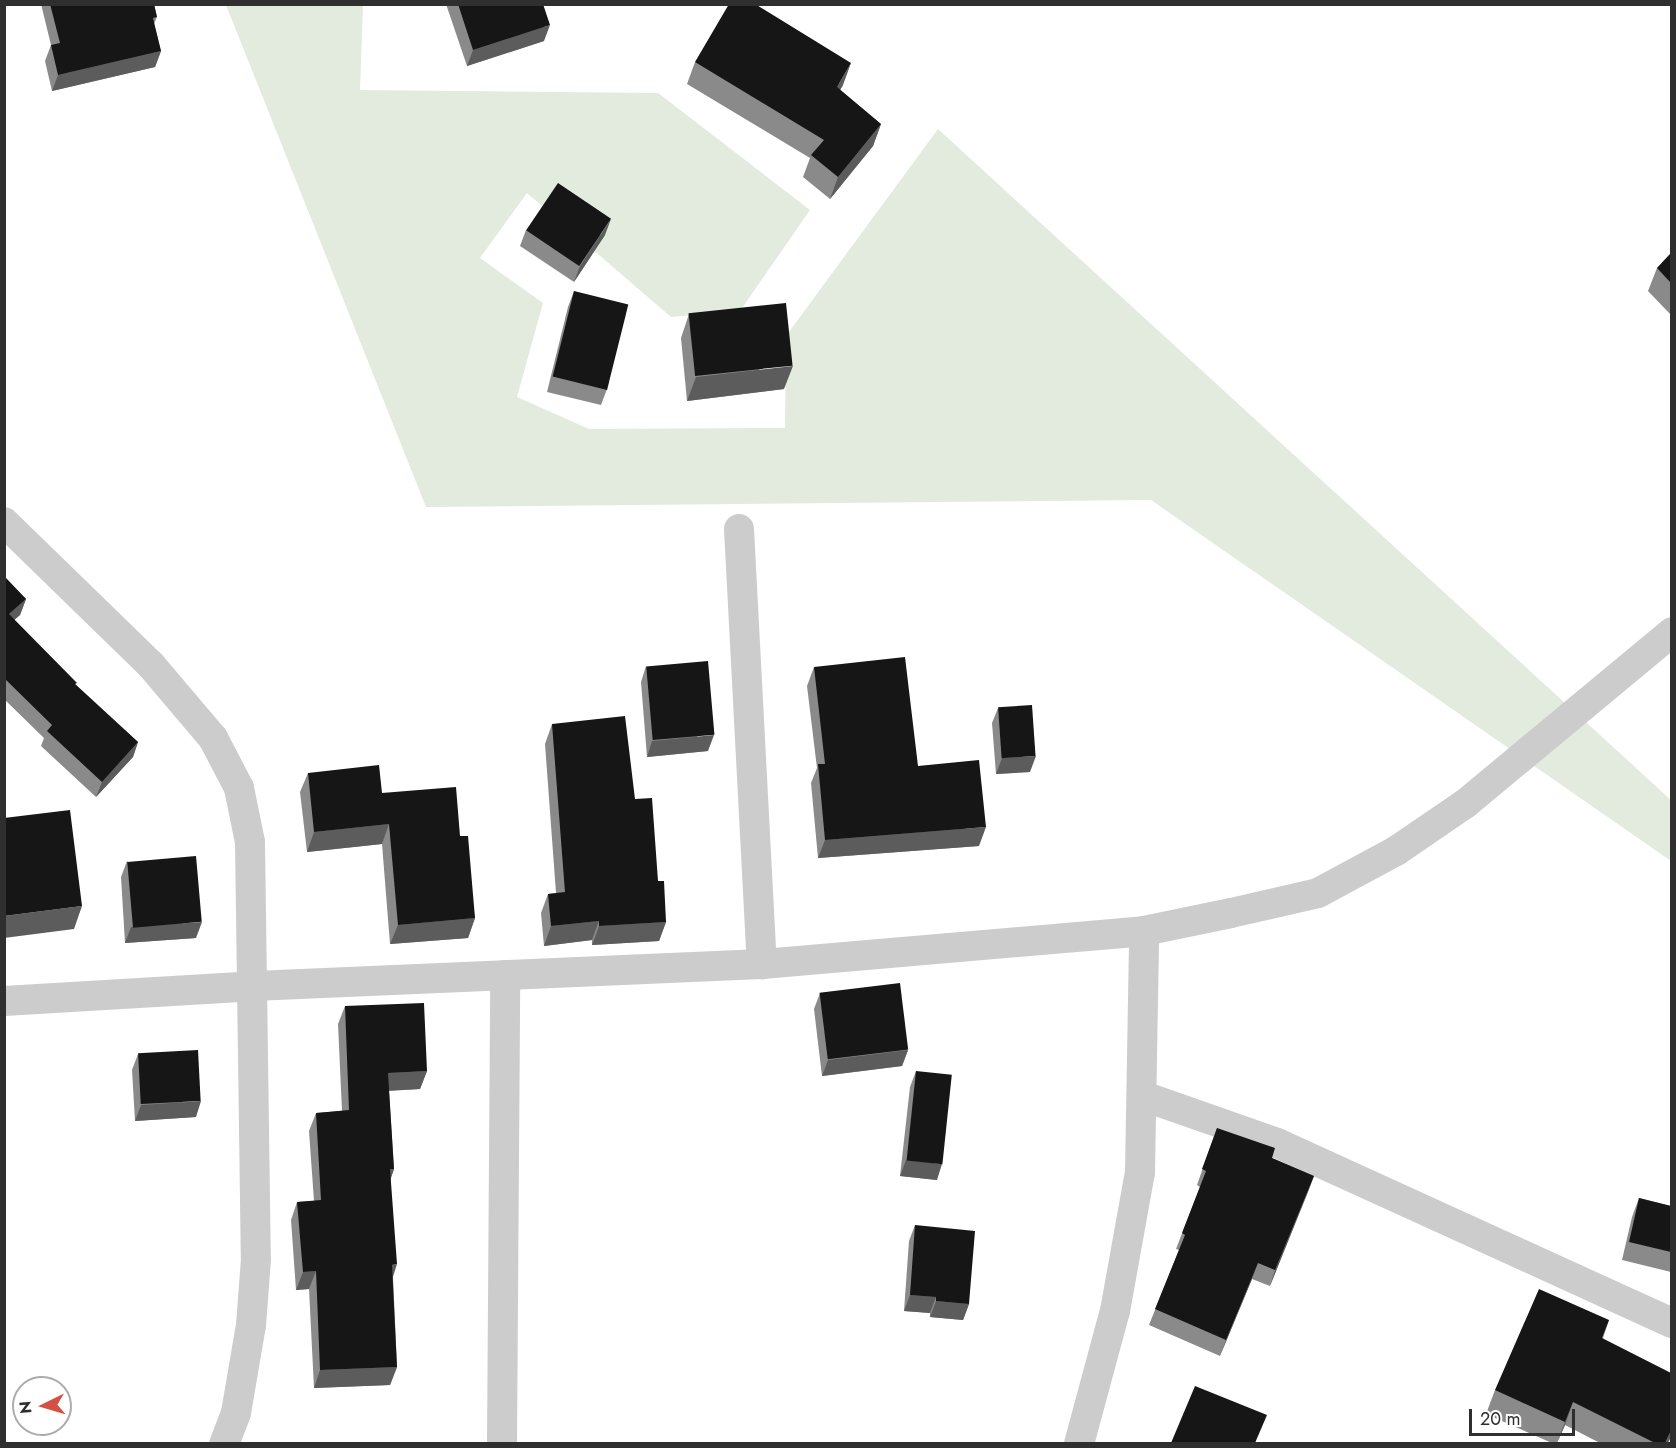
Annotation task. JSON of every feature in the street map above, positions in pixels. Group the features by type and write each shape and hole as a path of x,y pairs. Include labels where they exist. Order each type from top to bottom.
{"street":[{"path":"4,522 151,666 213,738 239,788 250,842 256,1259 251,1325 236,1413 224,1443"},
{"path":"739,529 762,964"},
{"path":"4,1001 252,986 762,964 1144,931 1318,893 1396,851 1465,804 1671,632"},
{"path":"1079,1443 1115,1311 1140,1172 1144,931"},
{"path":"502,1443 505,975"},
{"path":"1143,1096 1277,1143 1671,1323"}],"shaded area":[{"path":"226,5 363,5 360,90 658,93 810,210 740,311 671,317 527,193 480,258 543,303 517,397 589,429 785,428 786,336 938,129 1671,800 1671,861 1151,500 426,507"}],"building":[{"path":"50,4 154,4 157,17 153,18 161,51 58,75 51,45 60,43"},
{"path":"458,4 543,4 550,25 473,50"},
{"path":"729,4 755,4 851,63 837,87 881,124 838,177 811,155 824,140 695,62"},
{"path":"558,183 611,219 579,266 526,230"},
{"path":"1671,253 1671,283 1657,268"},
{"path":"574,291 628,305 607,390 553,376"},
{"path":"786,303 793,366 695,376 689,313"},
{"path":"4,576 26,599 9,614 77,683 75,684 138,742 102,782 47,731 52,725 4,678"},
{"path":"905,657 918,766 979,760 986,827 825,840 818,764 825,764 814,667"},
{"path":"708,661 714,735 653,740 646,666"},
{"path":"1032,705 1036,756 1002,758 998,707"},
{"path":"625,716 635,799 652,798 658,881 664,881 666,922 599,926 599,921 551,926 548,894 565,892 552,724"},
{"path":"379,765 382,793 456,787 460,836 468,836 475,918 398,925 389,824 314,832 308,773"},
{"path":"70,810 82,906 4,916 4,818"},
{"path":"196,856 202,922 133,928 127,862"},
{"path":"900,983 908,1050 828,1059 820,993"},
{"path":"424,1003 427,1071 388,1073 394,1169 390,1169 397,1264 392,1265 397,1367 320,1370 316,1271 303,1272 297,1202 321,1200 316,1113 349,1110 345,1006"},
{"path":"198,1050 201,1101 141,1104 138,1053"},
{"path":"916,1071 952,1075 942,1164 907,1161"},
{"path":"1217,1128 1275,1148 1272,1158 1314,1176 1275,1270 1258,1263 1226,1340 1155,1309 1185,1235 1182,1233 1206,1171 1202,1169"},
{"path":"1639,1198 1671,1206 1671,1252 1629,1242"},
{"path":"915,1225 975,1231 969,1304 936,1301 936,1297 910,1295"},
{"path":"1539,1289 1609,1320 1602,1338 1671,1373 1671,1431 1665,1443 1655,1443 1573,1402 1565,1422 1495,1390"},
{"path":"1195,1386 1267,1415 1255,1443 1171,1443"}]}
